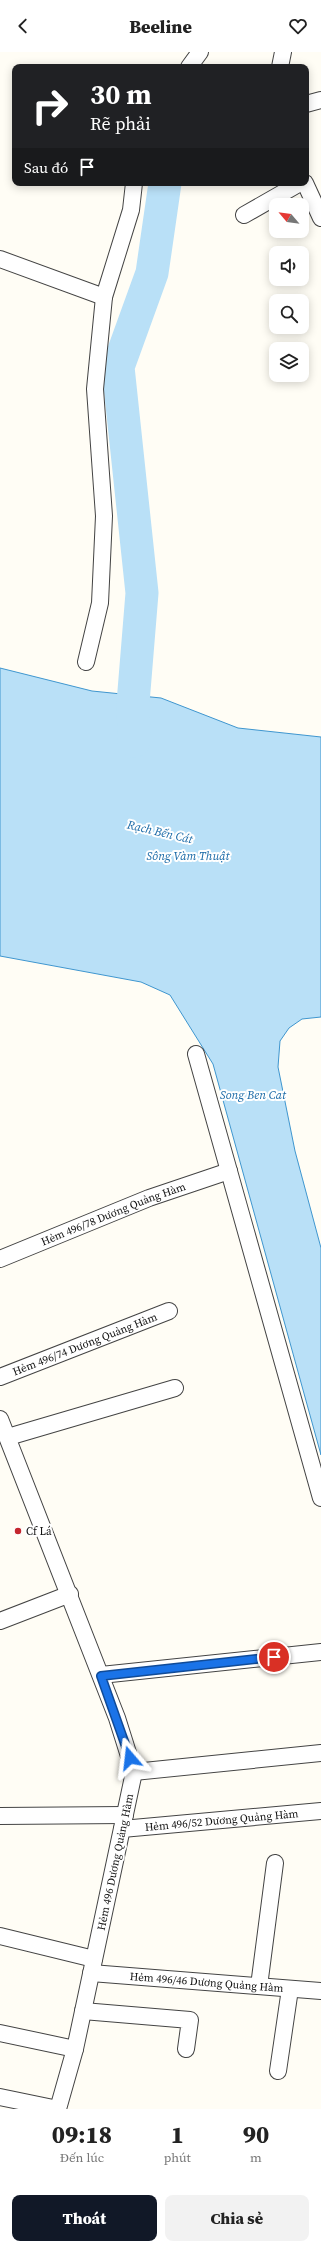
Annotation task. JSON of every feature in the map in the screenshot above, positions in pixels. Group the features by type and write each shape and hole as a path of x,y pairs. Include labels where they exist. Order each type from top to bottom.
{"street":[{"path":"191,64 200,52"},
{"path":"281,64 283,52"},
{"path":"309,103 321,100"},
{"path":"86,662 100,604 104,516 95,389 104,297 131,210 134,186"},
{"path":"244,215 295,186"},
{"path":"307,186 321,218"},
{"path":"0,259 104,297"},
{"path":"196,1054 321,1498"},
{"name":"Hẻm 496/78 Dương Quảng Hàm","path":"0,1260 149,1198 229,1171"},
{"name":"Hẻm 496/74 Dương Quảng Hàm","path":"0,1377 169,1311"},
{"path":"8,1437 175,1388"},
{"path":"0,1419 70,1594 101,1676 134,1772 321,1753"},
{"path":"0,1621 70,1594"},
{"path":"101,1676 321,1652"},
{"name":"Hẻm 496 Dương Quảng Hàm","path":"58,2109 75,2050 134,1772"},
{"name":"Hẻm 496/52 Dương Quảng Hàm","path":"0,1816 123,1822 321,1811"},
{"path":"259,1986 275,1863"},
{"name":"Hẻm 496/46 Dương Quảng Hàm","path":"0,1936 93,1966 259,1986 321,1991"},
{"path":"278,2071 290,1988"},
{"path":"83,2010 190,2020 186,2049"},
{"path":"0,2033 75,2050"},
{"path":"0,2097 58,2109"}],"water":[{"name":"Sông Vàm Thuật","path":"0,668 92,691 161,698 238,728 321,737 321,1017 302,1019 289,1028 280,1041 278,1067 295,1151 321,1248 321,1455 213,1064 170,995 141,982 0,956"}],"waterway":[{"path":"134,741 133,703 142,593 118,367 152,273 165,186"}],"place":[{"name":"Cf Lá","path":"18,1531"}],"route":[{"path":"130,1758 101,1676 274,1657"}],"water label":[{"name":"Rạch Bến Cát","path":"160,832"},
{"name":"Song Ben Cat","path":"253,1095"}]}
